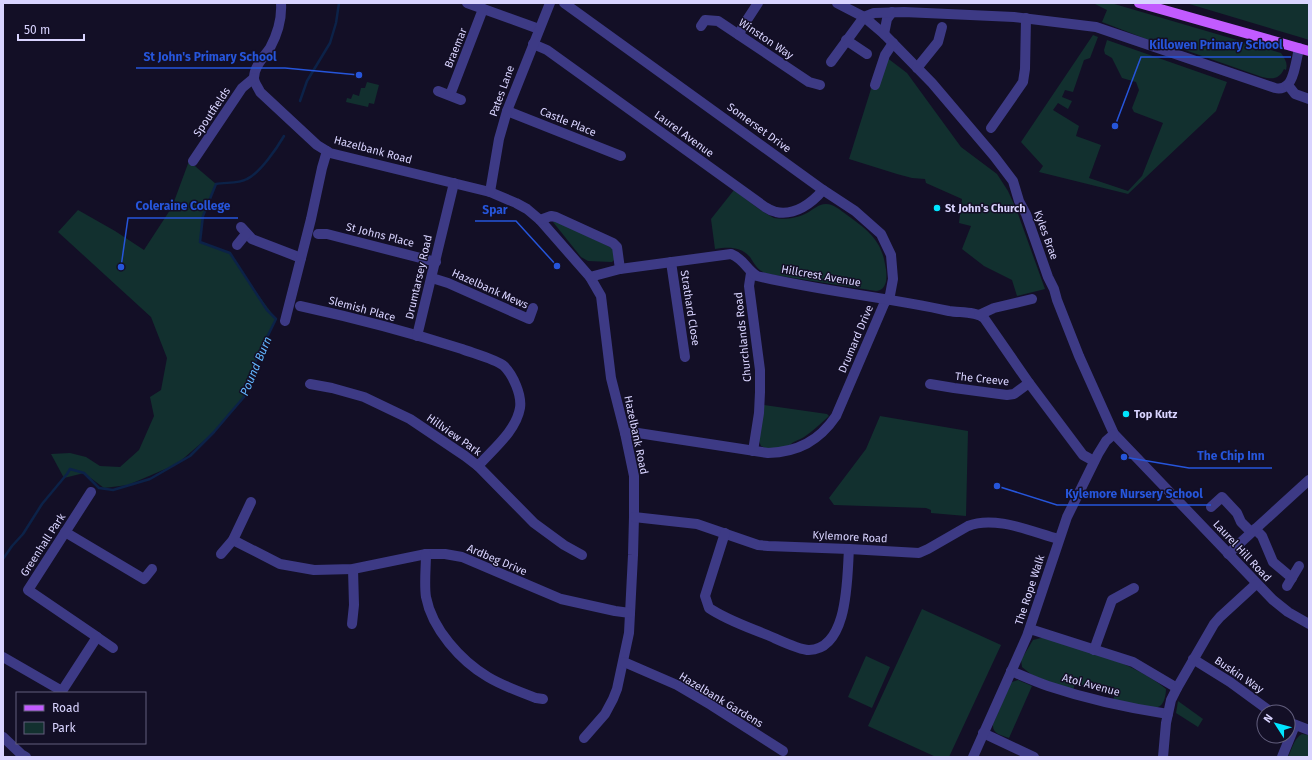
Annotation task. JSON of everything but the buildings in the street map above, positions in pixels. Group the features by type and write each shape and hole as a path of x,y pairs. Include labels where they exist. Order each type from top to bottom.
{"main road":[{"path":"1139,3 1304,49"}],"street":[{"path":"254,78 256,69 276,33 280,19 281,3"},
{"path":"467,3 539,29"},
{"name":"Pates Lane","path":"490,192 497,150 507,110 550,3"},
{"name":"Somerset Drive","path":"564,3 823,190 855,211 882,234 891,255 893,279 890,295 887,300"},
{"path":"739,35 758,3"},
{"name":"Kyles Brae","path":"837,3 864,17 893,43 971,128 1013,181 1078,356 1114,434"},
{"name":"Braemar","path":"450,95 484,9"},
{"path":"884,34 887,19 892,12"},
{"path":"831,62 864,17 874,13 892,12 1026,18 1096,27 1274,88 1281,89 1288,85 1304,49"},
{"path":"991,128 1023,82 1025,69 1026,18"},
{"name":"Winston Way","path":"701,26 705,20 718,21 809,82 820,84"},
{"path":"917,68 938,42 942,27"},
{"path":"846,40 867,54"},
{"path":"875,86 885,56 893,43"},
{"name":"Laurel Avenue","path":"533,44 547,50 765,207 776,212 788,213 804,208 823,190"},
{"name":"Hazelbank Road","path":"254,78 260,92 316,145 327,151 352,159 490,192 527,209 540,220 590,277 601,296 611,378 634,476 634,517 629,633 624,662 613,699 605,714 584,738"},
{"name":"Spoutfields","path":"193,161 242,88 254,78"},
{"path":"1288,85 1295,94 1309,99"},
{"path":"438,91 461,100"},
{"name":"Castle Place","path":"507,110 621,156"},
{"path":"286,321 327,151"},
{"name":"Drumtarsey Road","path":"454,183 417,336 481,356 503,366 511,375 518,390 520,406 516,421 478,466"},
{"path":"540,220 551,216 556,217 613,243 617,247 620,270"},
{"path":"237,245 243,230 252,239 302,258"},
{"name":"St Johns Place","path":"318,234 327,234 436,262"},
{"path":"590,277 620,270 731,254 739,257 751,273"},
{"name":"Strathard Close","path":"671,262 685,357"},
{"name":"Hillcrest Avenue","path":"751,273 765,278 887,300"},
{"name":"Churchlands Road","path":"751,273 749,286 760,370 758,413 752,451"},
{"name":"Hazelbank Mews","path":"432,278 448,283 529,319 533,308"},
{"path":"1032,299 994,308 980,314 1029,384 1083,455 1094,461"},
{"name":"Drumard Drive","path":"625,433 638,433 768,453 783,452 806,444 816,438 829,426 836,416 887,300 957,313 980,314"},
{"name":"Slemish Place","path":"300,306 417,336"},
{"name":"Hillview Park","path":"310,384 332,388 364,398 410,419 478,466 534,524 582,556"},
{"name":"The Creeve","path":"930,384 1007,395 1014,394 1029,384"},
{"name":"The Rope Walk","path":"973,757 1030,629 1067,517 1094,461 1106,441 1114,434"},
{"name":"Laurel Hill Road","path":"1114,434 1256,584 1288,612 1309,624"},
{"path":"1228,554 1309,480"},
{"name":"Greenhall Park","path":"90,492 28,590 98,637"},
{"path":"1211,507 1222,497 1237,513 1241,522 1262,536 1274,562 1290,582 1299,566"},
{"path":"220,554 233,540 251,502"},
{"name":"Kylemore Road","path":"634,517 697,524 758,545 768,546 919,553 968,526 987,523 1017,526 1059,540"},
{"path":"65,532 144,579 152,569"},
{"path":"725,533 705,596 709,608 721,616 790,645 809,650 821,648 833,637 843,612 847,591 848,549"},
{"name":"Ardbeg Drive","path":"233,540 280,564 314,570 353,569 426,554 445,554 462,557 561,598 615,611 630,613"},
{"path":"426,554 426,596 434,620 446,639 466,661 488,677 536,698 542,699"},
{"path":"352,624 354,605 352,587 353,569"},
{"path":"1163,757 1168,714 1171,700 1177,688 1214,624 1230,607 1256,584"},
{"path":"1094,650 1112,600 1134,588"},
{"path":"1030,629 1133,662 1177,688"},
{"path":"3,657 62,691 98,637 113,648"},
{"name":"Buskin Way","path":"1193,659 1230,682 1260,704"},
{"name":"Hazelbank Gardens","path":"624,662 691,693 783,751"},
{"name":"Atol Avenue","path":"1011,671 1047,686 1141,710 1168,714"},
{"path":"1296,725 1309,730"},
{"path":"983,733 1034,757"},
{"path":"3,737 26,757"},
{"path":"1282,757 1286,744"}],"green space":[{"path":"1093,3 1111,3 1281,53 1285,59 1287,68 1275,78 1262,77 1169,43 1167,47 1102,22 1107,10"},
{"path":"1186,3 1309,3 1309,40 1303,38"},
{"path":"1093,35 1098,37 1090,58 1084,60 1073,92 1065,90 1062,97 1072,101 1068,109 1058,103 1053,110 1079,126 1076,136 1101,145 1089,178 1128,191 1142,176 1163,123 1134,112 1132,108 1139,90 1136,82 1122,78 1112,58 1105,54 1104,50 1107,40 1227,82 1216,111 1128,194 1039,172 1043,166 1021,142"},
{"path":"882,54 907,73 961,147 997,174 1008,191 1017,211 1045,289 1017,296 1012,280 984,266 962,249 971,226 959,223 962,199 926,183 925,179 912,178 849,159"},
{"path":"367,82 379,85 374,104 369,103 368,107 346,102 347,98 351,99 353,94 359,96 361,88 365,88"},
{"path":"189,161 216,184 203,216 200,242 230,253 248,281 276,319 257,358 244,397 214,432 177,464 128,485 104,488 84,473 64,478 51,454 70,453 86,457 100,466 120,467 139,450 154,416 150,397 161,390 167,358 151,317 58,232 78,210 115,231 144,250 172,207"},
{"path":"734,190 770,216 778,219 799,216 823,204 829,204 837,208 872,235 876,241 883,255 886,272 886,280 883,288 876,291 768,274 759,269 746,253 738,249 715,249 711,219"},
{"path":"557,221 614,249 614,260 612,262 588,261 581,257 553,222"},
{"path":"764,405 827,414 829,416 814,430 788,447 768,449 761,446 759,441"},
{"path":"880,416 968,431 966,516 931,513 931,510 926,508 834,505 829,498 866,449"},
{"path":"922,609 1001,645 949,757 936,757 868,726"},
{"path":"1045,637 1092,652 1139,671 1166,689 1163,703 1160,706 1151,708 1113,701 1115,694 1075,683 1073,691 1032,675 1022,667 1021,660 1033,640"},
{"path":"866,656 890,667 872,708 848,697"},
{"path":"1018,680 1032,686 1009,738 996,732 993,724 1010,685 1012,682"},
{"path":"1178,701 1203,719 1198,727 1176,713"},
{"path":"1302,734 1309,735 1309,757 1288,757 1294,744 1296,744 1296,740"}],"waterway":[{"name":"Pound Burn","path":"300,101 307,81 330,43 336,23 339,3"},
{"name":"Pound Burn","path":"3,559 23,534 42,504 70,469 84,473 99,488 113,490 150,479 190,456 214,432 244,397 257,358 276,319 267,310 230,253 200,242 203,216 216,184 240,182 252,176 268,160 284,136"}],"place":[{"name":"St John's Primary School","path":"359,75"},
{"name":"Killowen Primary School","path":"1115,126"},
{"name":"St John's Church","path":"937,208"},
{"name":"Spar","path":"557,266"},
{"name":"Coleraine College","path":"121,267"},
{"name":"Top Kutz","path":"1126,414"},
{"name":"The Chip Inn","path":"1124,457"},
{"name":"Kylemore Nursery School","path":"997,486"}]}
